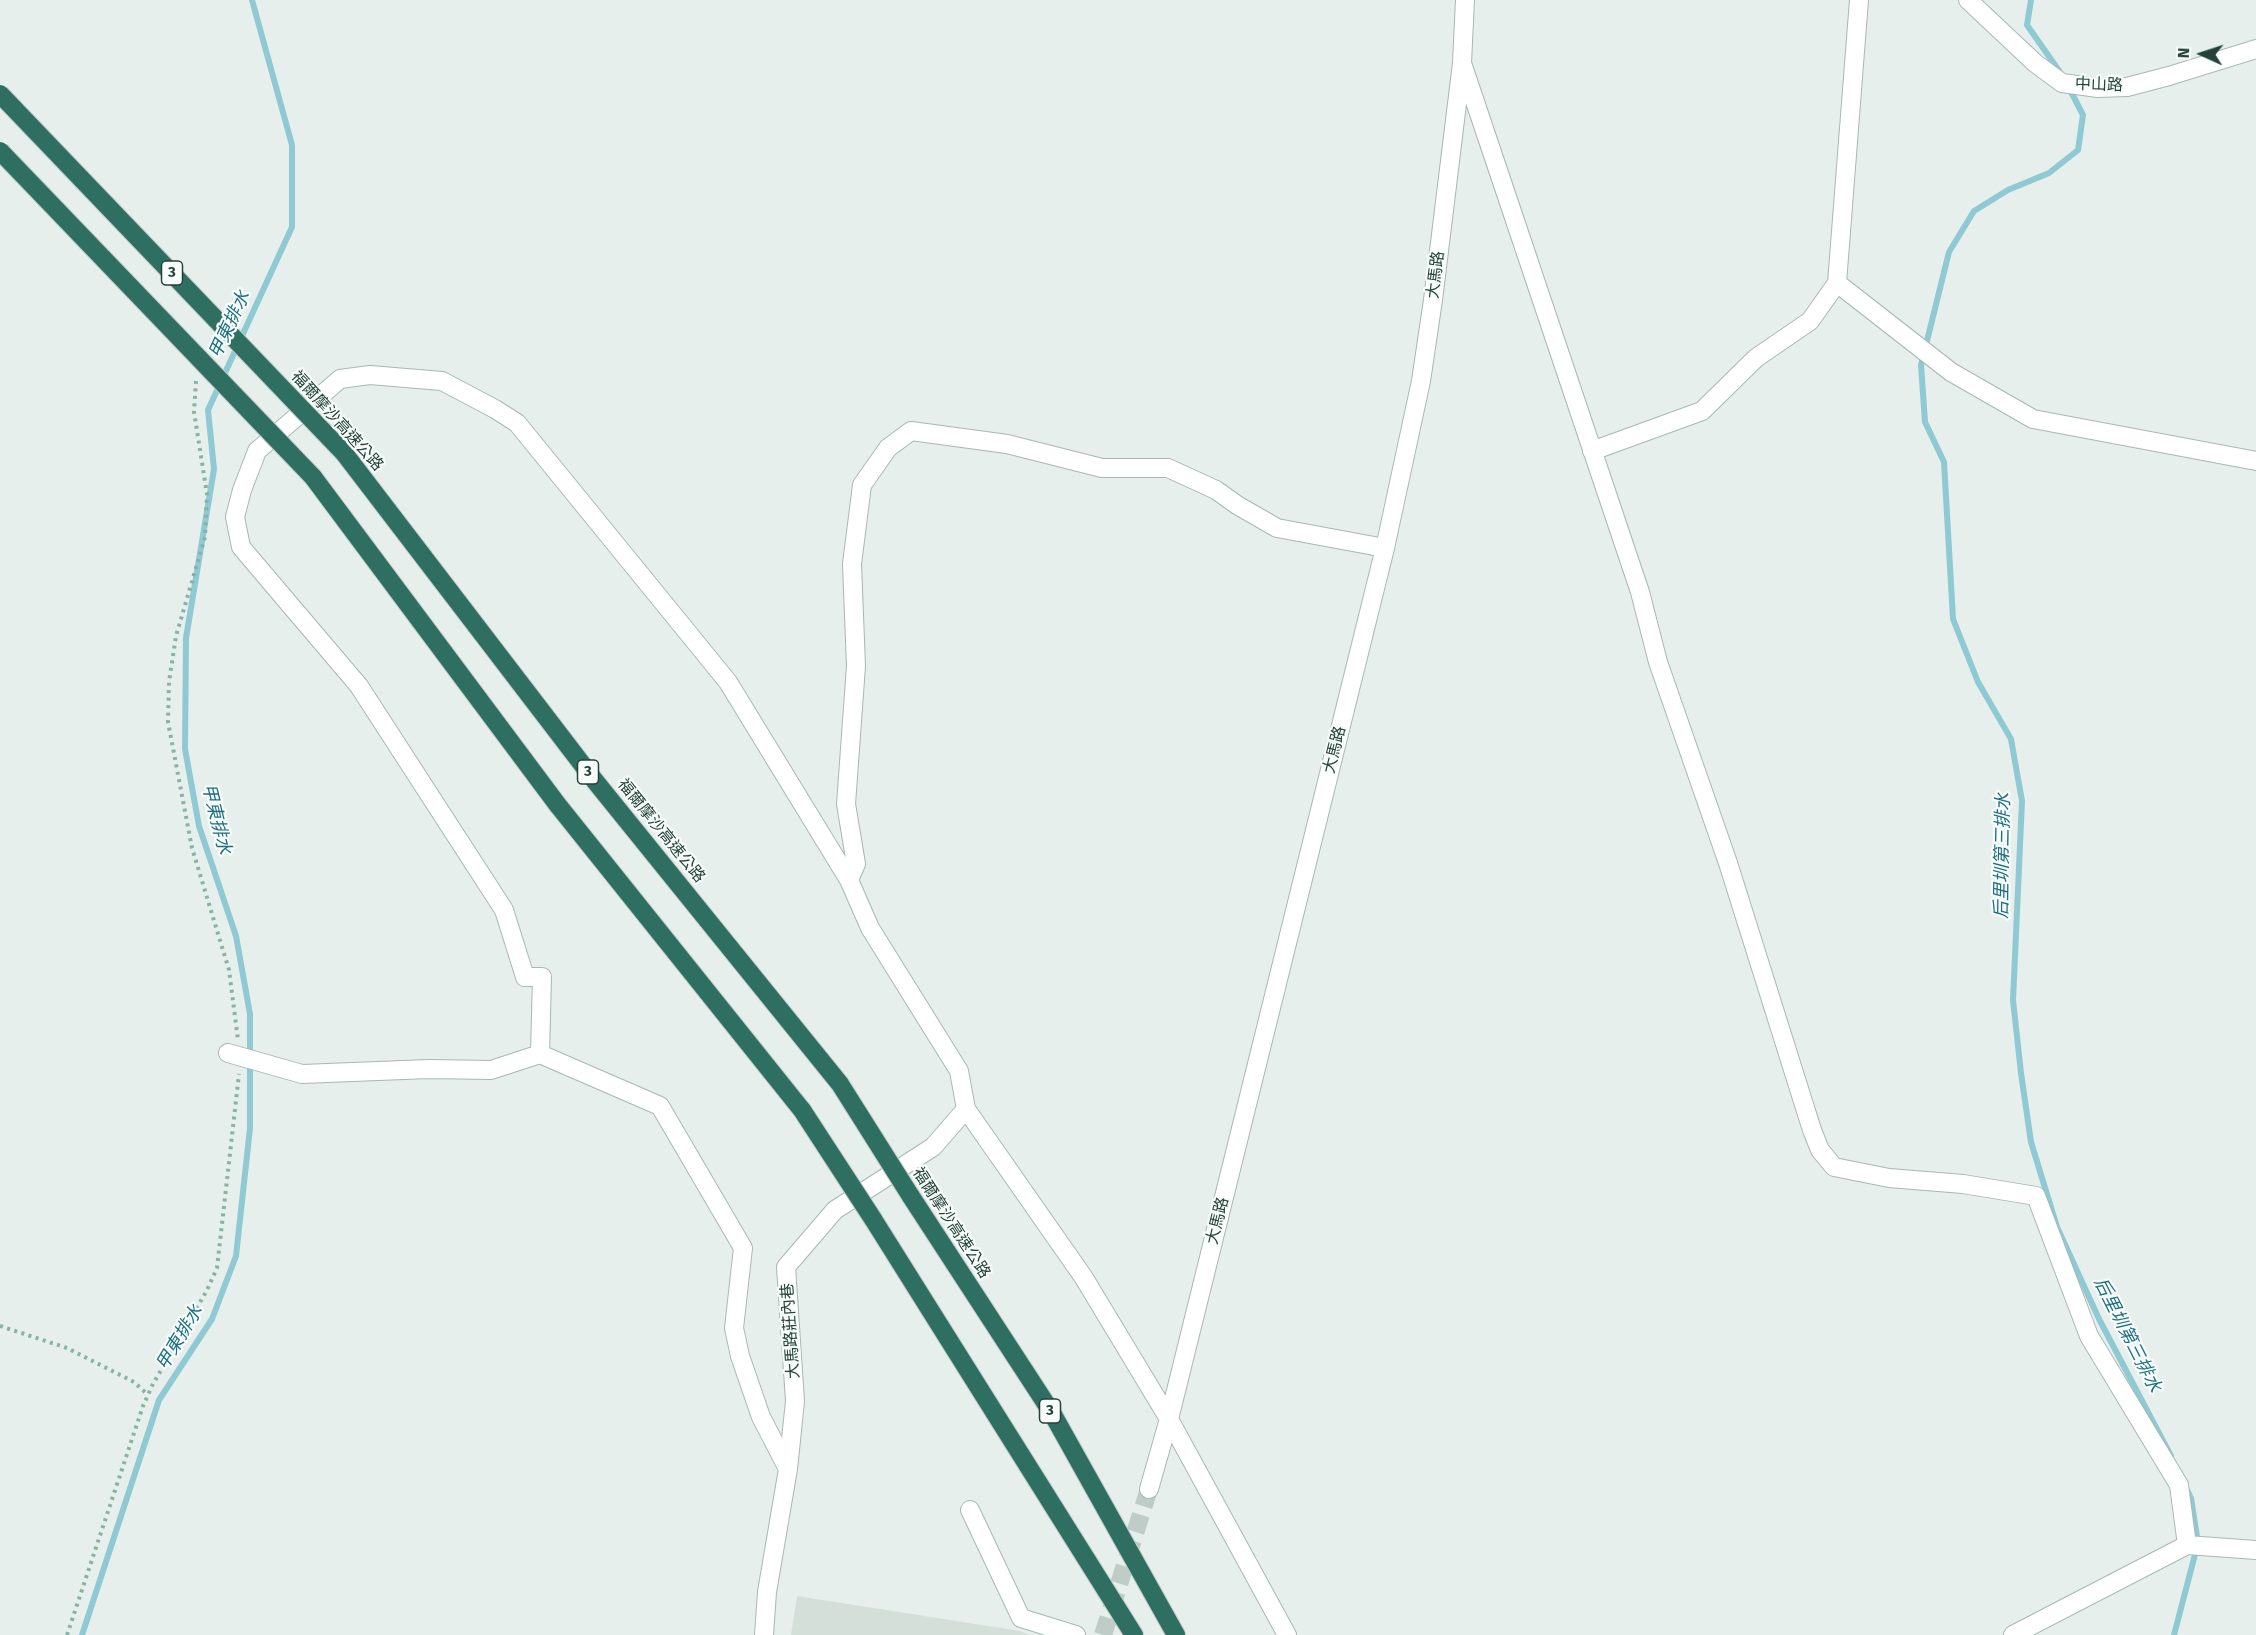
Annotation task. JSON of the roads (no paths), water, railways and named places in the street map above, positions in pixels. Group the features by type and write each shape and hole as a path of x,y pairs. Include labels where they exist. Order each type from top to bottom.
{"highway":[{"name":"福爾摩沙高速公路","path":"0,94 344,453 595,781 840,1084 1052,1413 1176,1635"},
{"name":"3","path":"0,151 313,477 557,804 802,1110 873,1219 1130,1630"}],"street":[{"name":"大馬路","path":"1149,1489 1169,1419 1385,548 1421,381 1462,63 1465,0"},
{"path":"1592,451 1702,411 1756,358 1810,321 1837,283 1859,0"},
{"name":"中山路","path":"1968,0 2035,63 2062,83 2098,88 2127,87 2256,49"},
{"path":"1462,63 1640,592 1658,662 1728,863 1820,1150 1834,1167 1889,1178 1963,1184 2036,1196 2089,1336 2179,1485 2187,1545"},
{"path":"1837,283 1952,372 2034,419 2256,461"},
{"path":"540,1054 542,978 525,977 504,910 359,686 241,546 235,517 242,490 257,452 340,379 370,375 442,381 518,423 728,682 849,880 870,928 959,1071 966,1109 1084,1278 1169,1419 1287,1635"},
{"path":"849,880 856,864 846,804 856,666 852,564 862,485 888,448 911,431 1007,444 1102,468 1168,468 1216,490 1238,506 1277,528 1385,548"},
{"path":"233,1047 302,1074 429,1069 490,1070 540,1054 660,1106 743,1248 734,1328 740,1356 760,1417 788,1469"},
{"name":"大馬路莊內巷","path":"764,1635 767,1592 788,1469 795,1401 786,1267 835,1210 933,1147 966,1109"},
{"path":"970,1510 1022,1618 1076,1635"},
{"path":"2013,1635 2187,1545 2256,1550"}],"waterway":[{"name":"甲東排水","path":"82,1635 159,1400 212,1319 236,1256 250,1128 250,1014 236,936 199,826 185,749 186,638 214,469 208,410 292,227 292,145 252,0"},
{"name":"后里圳第三排水","path":"2031,0 2027,25 2062,75"},
{"name":"后里圳第三排水","path":"2068,86 2083,115 2078,150 2049,173 2008,190 1974,211 1949,252 1921,365 1925,422 1944,462 1953,619 1978,682 2011,739 2022,801 2013,1000 2031,1142 2057,1227 2099,1319 2171,1456"},
{"name":"后里圳第三排水","path":"2174,1635 2198,1543 2191,1498 2187,1490"}],"tunnel":[{"path":"1103,1635 1149,1489"}]}
